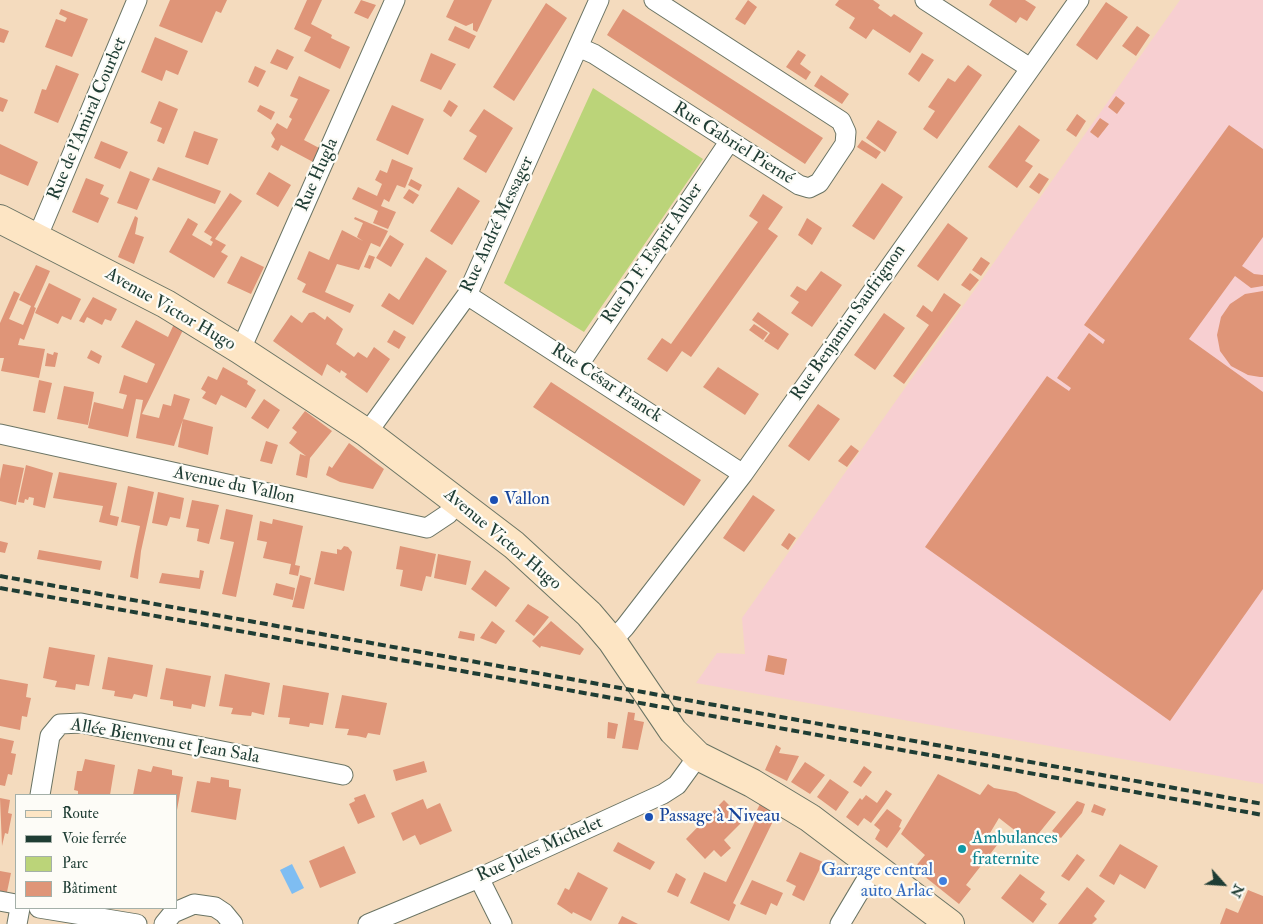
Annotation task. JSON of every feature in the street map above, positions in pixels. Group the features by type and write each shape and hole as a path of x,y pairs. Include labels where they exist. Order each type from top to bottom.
{"street":[{"name":"Rue de l'Amiral Courbet","path":"37,238 137,0"},
{"name":"Rue Hugla","path":"239,349 245,340 396,0"},
{"name":"Rue André Messager","path":"367,433 467,295 599,0"},
{"name":"Rue Gabriel Pierné","path":"578,47 594,54 799,186 809,188 819,183 845,144 846,132 841,121 654,0"},
{"path":"925,0 1030,68"},
{"name":"Rue Benjamin Saufrignon","path":"612,641 625,627 743,474 1079,0"},
{"name":"Rue D. F. Esprit Auber","path":"578,366 729,142"},
{"name":"Avenue Victor Hugo","path":"0,219 166,304 239,349 367,433 514,545 589,614 612,641 673,731 698,756 782,800 950,924"},
{"name":"Rue César Franck","path":"467,295 743,474"},
{"name":"Avenue du Vallon","path":"0,434 427,528 448,514 458,501"},
{"name":"Allée Bienvenu et Jean Sala","path":"40,794 50,736 60,724 81,723 343,774"},
{"name":"Rue Jules Michelet","path":"368,924 478,878 663,794 677,785 698,756"},
{"path":"840,924 874,867"},
{"path":"478,878 502,924"},
{"path":"0,901 15,904"},
{"path":"164,924 173,912 183,907 199,904 215,907 224,913 233,924"},
{"path":"17,924 20,909"},
{"path":"45,909 138,924"}],"shaded area":[{"path":"1180,0 1263,0 1263,784 696,683 717,653 745,654 742,618"}],"green space":[{"path":"593,88 703,159 584,332 504,283"}],"water":[{"path":"292,864 304,888 292,894 280,870"}],"building":[{"path":"170,0 227,0 221,13 216,11 202,43 159,26"},
{"path":"307,0 322,0 311,24 332,35 331,38 350,47 340,69 304,51 311,37 294,29"},
{"path":"361,0 376,5 368,19 354,13"},
{"path":"454,0 492,0 477,32 473,30 473,23 466,26 446,17"},
{"path":"748,0 757,7 745,25 735,19"},
{"path":"839,0 873,0 880,5 878,8 891,17 894,14 923,33 910,53 873,29 866,39 849,28 855,18 835,5"},
{"path":"992,0 1025,0 1036,7 1027,21 1020,17 1016,23 989,5"},
{"path":"1106,2 1128,17 1097,60 1076,45"},
{"path":"546,3 567,18 514,101 493,87"},
{"path":"61,9 88,19 72,57 45,47 56,19 65,22 67,18 59,14"},
{"path":"623,9 823,138 805,164 607,35"},
{"path":"455,26 476,36 469,49 448,40"},
{"path":"1137,26 1150,35 1136,56 1122,46"},
{"path":"0,28 9,31 4,43 0,42"},
{"path":"155,37 188,51 178,75 166,70 162,81 141,72"},
{"path":"277,49 294,57 287,70 270,63"},
{"path":"798,50 806,55 800,64 811,72 806,80 786,67"},
{"path":"431,53 456,64 441,90 420,81"},
{"path":"922,53 934,60 919,82 908,74"},
{"path":"56,65 79,74 58,123 34,113 42,89 46,90"},
{"path":"968,65 982,75 937,139 923,129 935,111 928,107 948,78 955,82"},
{"path":"255,66 266,71 258,87 248,82"},
{"path":"821,75 849,94 842,104 814,86"},
{"path":"299,76 330,90 304,140 321,149 315,163 281,145 278,151 271,147 275,139 271,133 277,123 287,129 292,119 289,117 298,99 290,96"},
{"path":"1116,96 1125,103 1117,114 1108,107"},
{"path":"0,97 8,100 3,112 0,111"},
{"path":"449,100 458,106 451,117 443,111"},
{"path":"159,101 178,109 164,144 157,141 162,128 150,123"},
{"path":"260,105 275,112 271,120 257,111"},
{"path":"392,105 424,119 408,155 376,140"},
{"path":"484,109 513,128 486,173 463,159 477,136 469,131"},
{"path":"1077,114 1086,121 1076,137 1066,130"},
{"path":"1100,118 1109,124 1098,138 1090,132"},
{"path":"878,120 897,132 885,152 866,138"},
{"path":"1019,125 1040,140 1025,161 1033,166 1017,188 988,167"},
{"path":"1229,125 1263,149 1263,237 1242,266 1254,274 1263,275 1263,286 1251,288 1235,276 1189,339 1263,392 1263,589 1170,721 925,547 1047,376 1069,391 1071,388 1057,378 1089,333 1103,344 1105,340 1084,325"},
{"path":"194,131 218,139 208,165 185,157"},
{"path":"862,140 881,152 876,159 857,147"},
{"path":"101,141 128,152 120,169 94,158"},
{"path":"0,144 38,162 28,186 0,174"},
{"path":"392,159 413,168 405,188 397,185 389,202 384,199 381,206 396,212 388,229 373,223 378,211 352,199 358,187 377,196 382,184 375,180 380,170 387,173"},
{"path":"158,167 221,191 215,204 152,180"},
{"path":"130,171 150,179 137,210 117,203"},
{"path":"269,172 291,185 278,207 256,194"},
{"path":"1039,173 1049,179 1039,194 1029,187"},
{"path":"86,178 104,185 100,194 109,198 98,223 72,212"},
{"path":"411,179 422,185 419,191 408,185"},
{"path":"882,183 903,197 874,240 852,226"},
{"path":"458,187 480,201 452,245 430,231"},
{"path":"409,189 419,195 413,204 403,198"},
{"path":"230,193 242,201 215,239 226,245 221,252 228,256 214,278 169,252 188,218 198,224 192,235 211,246 213,242 210,240 212,237 204,232"},
{"path":"763,194 783,207 768,229 778,236 691,357 682,351 667,372 647,359 662,338 671,344 758,222 749,216"},
{"path":"135,216 138,218 135,234 144,237 134,264 118,257"},
{"path":"355,217 388,231 380,247 371,243 359,270 337,264 325,292 354,305 350,313 302,292 306,284 297,279 309,251 329,260 342,230 363,241 357,237 363,223 354,219"},
{"path":"807,218 822,228 812,245 798,235"},
{"path":"948,223 968,238 938,281 917,266"},
{"path":"390,235 404,244 391,267 376,258"},
{"path":"369,255 375,257 370,269 364,267"},
{"path":"241,256 264,267 251,294 227,283"},
{"path":"426,257 447,271 413,325 381,306 389,293 399,300"},
{"path":"981,257 990,263 981,276 972,270"},
{"path":"36,265 50,271 34,307 36,308 24,340 20,338 18,345 45,349 39,378 1,371 4,358 0,358 0,323 14,291 20,294 9,319 23,325 31,306 19,300"},
{"path":"821,271 842,285 812,327 791,313 799,302 790,296 797,286 806,291"},
{"path":"970,273 979,280 970,291 961,285"},
{"path":"49,283 81,299 71,320 62,316 58,324 35,313"},
{"path":"1263,291 1263,377 1260,377 1248,375 1231,366 1220,351 1217,335 1221,317 1230,304 1245,294"},
{"path":"944,293 961,305 904,384 893,376 929,325 916,316 923,305 932,312"},
{"path":"93,297 117,309 111,321 105,319 102,325 87,317 84,323 79,321"},
{"path":"314,312 325,320 327,316 343,329 336,344 354,357 358,352 367,358 374,347 390,359 367,393 345,377 347,374 341,370 340,373 327,364 322,376 273,341 291,315 302,323 309,313"},
{"path":"758,312 789,334 778,350 764,341 770,333 752,320"},
{"path":"884,313 905,328 875,370 854,355"},
{"path":"136,320 168,337 174,324 183,330 142,414 159,418 163,404 171,406 174,394 190,399 174,446 136,438 143,400 136,399 128,437 88,428 94,402 123,409 127,395 119,393 124,375 147,383 155,364 121,347"},
{"path":"754,324 768,333 763,340 749,330"},
{"path":"394,330 406,337 399,349 387,342"},
{"path":"91,350 102,356 99,364 87,358"},
{"path":"54,352 58,353 55,367 45,366 47,353 53,355"},
{"path":"223,367 248,381 247,384 256,390 246,408 221,395 216,405 202,398 206,392 201,389 208,376 217,380"},
{"path":"718,367 759,394 745,415 703,387"},
{"path":"39,380 52,383 45,413 33,411"},
{"path":"551,382 701,480 684,506 533,407"},
{"path":"64,386 94,392 88,425 57,419"},
{"path":"264,399 280,410 268,429 251,418"},
{"path":"818,404 840,419 809,461 788,446"},
{"path":"305,411 332,431 310,458 307,478 296,475 300,454 306,456 289,443 297,432 292,428"},
{"path":"183,419 213,427 208,455 178,447"},
{"path":"266,441 278,445 272,464 260,461"},
{"path":"349,443 384,469 373,489 340,482 326,475 329,466 332,468"},
{"path":"851,445 859,451 847,467 838,461"},
{"path":"3,464 24,468 16,505 0,501 0,479"},
{"path":"26,465 53,473 45,508 33,505 34,498 29,497 28,500 25,499 24,503 18,502"},
{"path":"59,472 117,483 110,515 119,517 117,526 99,522 103,506 53,498"},
{"path":"128,486 154,492 141,551 138,579 130,577 140,526 121,522"},
{"path":"158,492 184,498 180,519 170,517 167,526 152,523"},
{"path":"753,495 775,510 744,552 723,538"},
{"path":"192,500 219,505 209,544 197,541 199,529 186,527"},
{"path":"226,509 253,515 236,597 222,594 234,542 220,539"},
{"path":"273,519 303,526 295,565 300,566 298,576 289,574 291,564 263,558 267,542 257,540 260,521 272,524"},
{"path":"789,533 796,538 788,550 781,545"},
{"path":"0,541 8,543 5,553 0,552"},
{"path":"344,546 348,547 352,552 344,591 314,584 321,551 337,554 337,549 341,550"},
{"path":"400,546 436,554 431,577 426,576 422,591 400,586 403,570 396,569"},
{"path":"39,550 102,561 100,570 37,559"},
{"path":"438,554 471,561 466,585 434,578"},
{"path":"200,570 204,571 200,589 159,583 162,573 199,578"},
{"path":"485,570 510,588 496,607 471,589"},
{"path":"300,575 311,578 304,609 292,607"},
{"path":"276,583 295,588 293,600 273,595"},
{"path":"528,604 549,617 534,636 515,621"},
{"path":"492,621 505,631 496,644 480,638"},
{"path":"551,621 584,649 580,655 541,646 540,648 532,641"},
{"path":"460,631 475,634 474,641 458,638"},
{"path":"49,647 95,655 89,686 76,684 75,690 55,687 57,681 43,678"},
{"path":"768,655 787,659 784,675 765,671"},
{"path":"108,657 153,665 147,697 134,694 132,699 114,696 115,691 102,689"},
{"path":"166,668 211,676 205,707 192,704 191,709 173,706 173,701 160,699"},
{"path":"225,674 270,683 264,715 252,712 251,716 231,714 233,708 219,706"},
{"path":"0,679 28,684 26,697 31,698 27,717 22,716 20,730 0,726"},
{"path":"283,685 329,693 323,725 310,723 309,727 289,724 290,718 278,717"},
{"path":"342,695 387,703 380,735 368,733 366,738 347,735 349,729 335,728"},
{"path":"628,712 635,713 634,720 644,722 638,750 622,748"},
{"path":"608,722 618,724 615,739 607,738"},
{"path":"0,738 14,741 11,753 16,754 12,775 8,774 5,786 0,785"},
{"path":"776,745 781,748 779,753 799,756 787,781 765,770"},
{"path":"85,759 115,765 110,794 78,794 78,791 74,790 77,771 82,771"},
{"path":"424,761 427,772 396,781 393,770"},
{"path":"805,762 825,775 810,794 791,782"},
{"path":"153,766 172,770 172,775 183,777 178,804 178,794 133,794 138,769 151,772"},
{"path":"864,766 872,772 861,787 853,782"},
{"name":"Ambulances fraternite","path":"938,774 980,795 988,784 994,788 1016,792 1056,812 1031,843 999,818 990,833 1001,840 966,885 971,889 959,904 914,868 925,855 901,834"},
{"path":"211,777 229,780 229,787 241,789 236,820 191,812 197,781 210,783"},
{"path":"830,779 849,792 836,811 817,797"},
{"path":"886,790 892,794 871,823 864,818 858,826 846,817 860,798 862,800 866,795 877,803"},
{"path":"365,794 375,817 358,824 349,804 355,801 354,798"},
{"path":"0,798 10,800 8,813 12,814 8,834 5,833 2,846"},
{"path":"423,799 427,809 440,803 452,831 420,845 415,835 403,841 391,813"},
{"path":"724,800 744,820 724,840 731,848 721,857 714,850 705,859 686,839"},
{"path":"1077,801 1085,804 1082,813 1061,838 1052,831"},
{"path":"760,804 778,811 733,903 736,905 729,921 690,903 704,872 726,882 760,811 757,810"},
{"path":"1094,804 1106,809 1103,816 1091,812"},
{"path":"887,809 902,820 899,827 901,828 887,848 875,839 880,830 874,825"},
{"path":"618,842 655,862 650,870 613,851"},
{"path":"1120,844 1158,866 1145,889 1120,874 1114,885 1099,876"},
{"path":"344,846 356,873 320,888 309,861"},
{"path":"800,852 823,862 804,901 792,895 796,886 786,881"},
{"path":"1077,854 1085,860 1069,881 1061,876"},
{"path":"0,871 11,873 7,892 0,891"},
{"path":"578,872 608,888 591,921 573,912 572,914 557,904 565,888 569,890"},
{"path":"676,873 686,879 678,897 667,892"},
{"path":"1020,874 1045,892 1040,899 1047,904 1033,923 1001,898"},
{"path":"752,880 783,893 777,906 771,903 766,915 740,904"},
{"path":"1087,887 1105,901 1094,916 1097,919 1092,924 1058,924"},
{"path":"1248,890 1263,896 1263,924 1220,924 1226,908 1238,913"},
{"path":"622,916 638,924 618,924"}],"railway":[{"path":"0,576 1263,804"},
{"path":"0,588 1263,815"}],"place":[{"name":"Vallon","path":"494,500"},
{"name":"Passage à Niveau","path":"649,817"},
{"name":"Ambulances fraternite","path":"962,849"},
{"name":"Garrage central auto Arlac","path":"943,881"}]}
